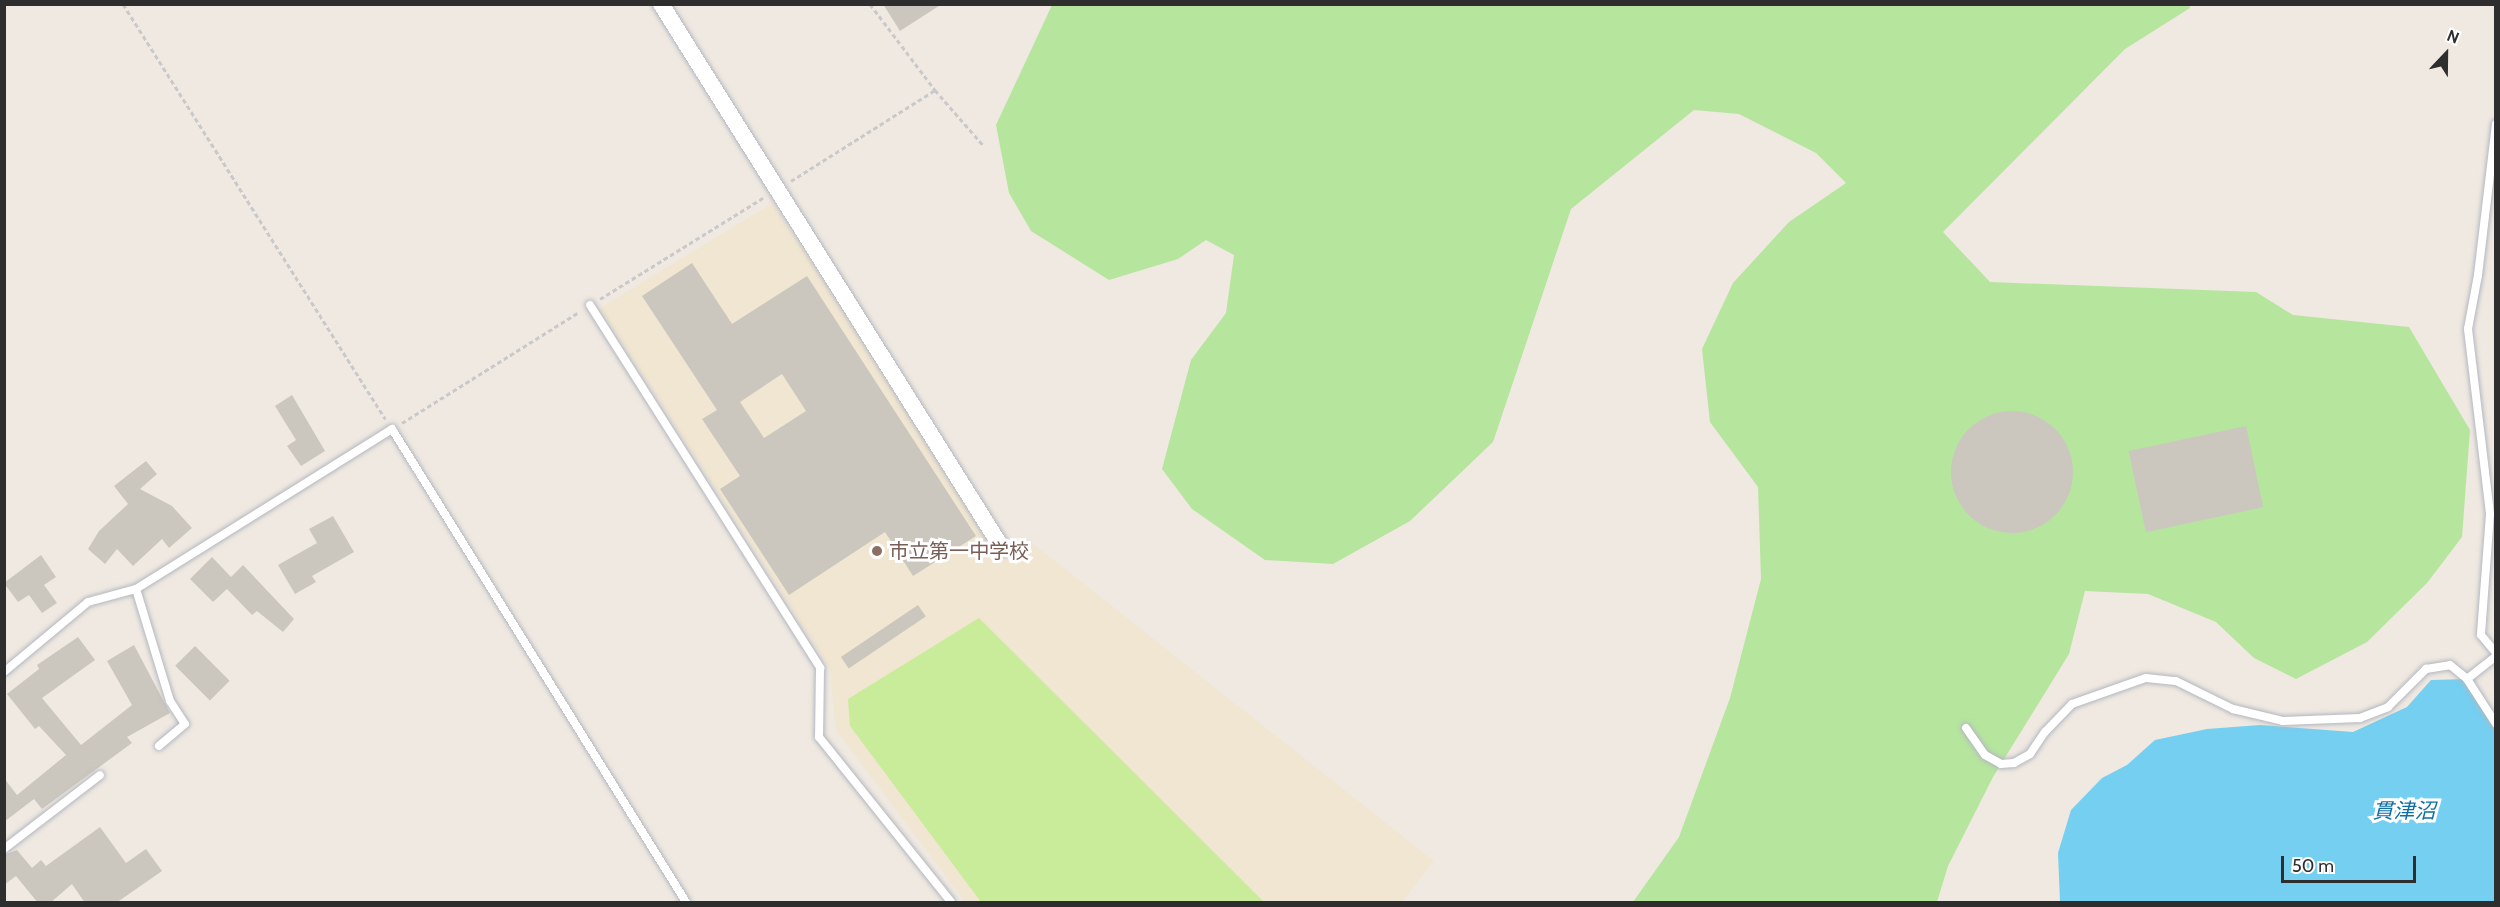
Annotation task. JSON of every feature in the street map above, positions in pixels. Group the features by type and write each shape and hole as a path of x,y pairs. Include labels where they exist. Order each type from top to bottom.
{"street":[{"path":"661,4 1002,548"}],"lane":[{"path":"2467,679 2496,654 2481,634 2490,514 2468,329 2478,275 2496,124"},
{"path":"590,305 820,668 819,737 951,903"},
{"path":"4,672 88,602 136,589 392,429 686,903"},
{"path":"136,589 170,701 185,724 159,746"},
{"path":"1966,728 1985,755 2001,764 2031,754 2045,732 2072,704 2146,678 2176,681 2233,709 2283,721 2360,718 2388,707 2426,669 2450,665 2467,679 2496,724"},
{"path":"4,849 100,776"}],"path":[{"path":"123,4 392,429"},
{"path":"870,4 935,90 983,145"},
{"path":"777,190 935,90"}],"shaded area":[{"name":"市立第一中学校","path":"773,203 1004,560 1031,542 1434,861 1402,902 965,902 836,730 830,669 600,308"}],"green space":[{"path":"1052,5 2189,5 2190,8 2125,49 1943,232 1990,282 2256,292 2293,315 2409,327 2470,430 2462,537 2427,583 2367,642 2296,679 2254,658 2216,622 2148,594 2085,591 2069,654 1993,777 1948,866 1937,902 1633,902 1679,837 1730,698 1761,579 1758,487 1710,422 1702,349 1733,283 1789,222 1846,183 1816,153 1739,114 1694,110 1571,209 1493,442 1410,521 1333,564 1265,560 1192,509 1162,469 1191,360 1226,313 1234,255 1206,240 1178,259 1109,280 1031,231 1009,193 996,125"},
{"path":"979,618 1264,902 981,902 850,726 848,699"}],"water":[{"name":"貫津沼","path":"2467,679 2495,724 2495,902 2060,902 2058,853 2071,810 2102,778 2127,765 2155,740 2207,729 2260,725 2353,732 2407,707 2431,680"}],"building":[{"path":"883,4 942,4 900,31"},
{"path":"692,263 732,324 807,276 976,536 913,576 885,532 789,595 720,489 740,476 702,419 717,410 642,296","holes":["782,374 806,411 764,438 740,402"]},
{"path":"292,395 325,451 301,466 287,446 296,440 275,406"},
{"path":"2012,411 2035,416 2055,429 2068,449 2073,472 2068,495 2055,515 2035,528 2012,533 1989,528 1969,515 1956,495 1951,472 1956,449 1969,429 1989,416"},
{"path":"2246,426 2263,507 2146,532 2129,451"},
{"path":"146,461 157,474 140,489 172,506 192,528 169,548 162,539 133,566 117,549 105,564 88,549 99,531 128,504 114,486"},
{"path":"333,516 354,552 312,576 316,582 295,594 278,565 317,543 309,529"},
{"path":"41,555 56,577 44,585 57,603 42,613 29,595 18,602 4,583"},
{"path":"212,557 231,577 243,565 294,619 283,632 257,611 252,615 227,589 213,602 190,579"},
{"path":"918,605 926,617 849,669 841,657"},
{"path":"78,637 95,660 42,698 81,745 132,705 107,661 134,645 170,713 127,737 132,743 42,809 34,799 4,822 4,778 17,795 66,755 39,726 35,729 7,694 39,669 37,665"},
{"path":"195,646 230,681 210,700 175,666"},
{"path":"100,827 126,863 146,849 162,871 116,903 85,903 72,884 50,903 38,903 16,876 4,885 4,855 17,850 32,868 41,860 46,866"}],"place":[{"name":"市立第一中学校","path":"877,551"}]}
